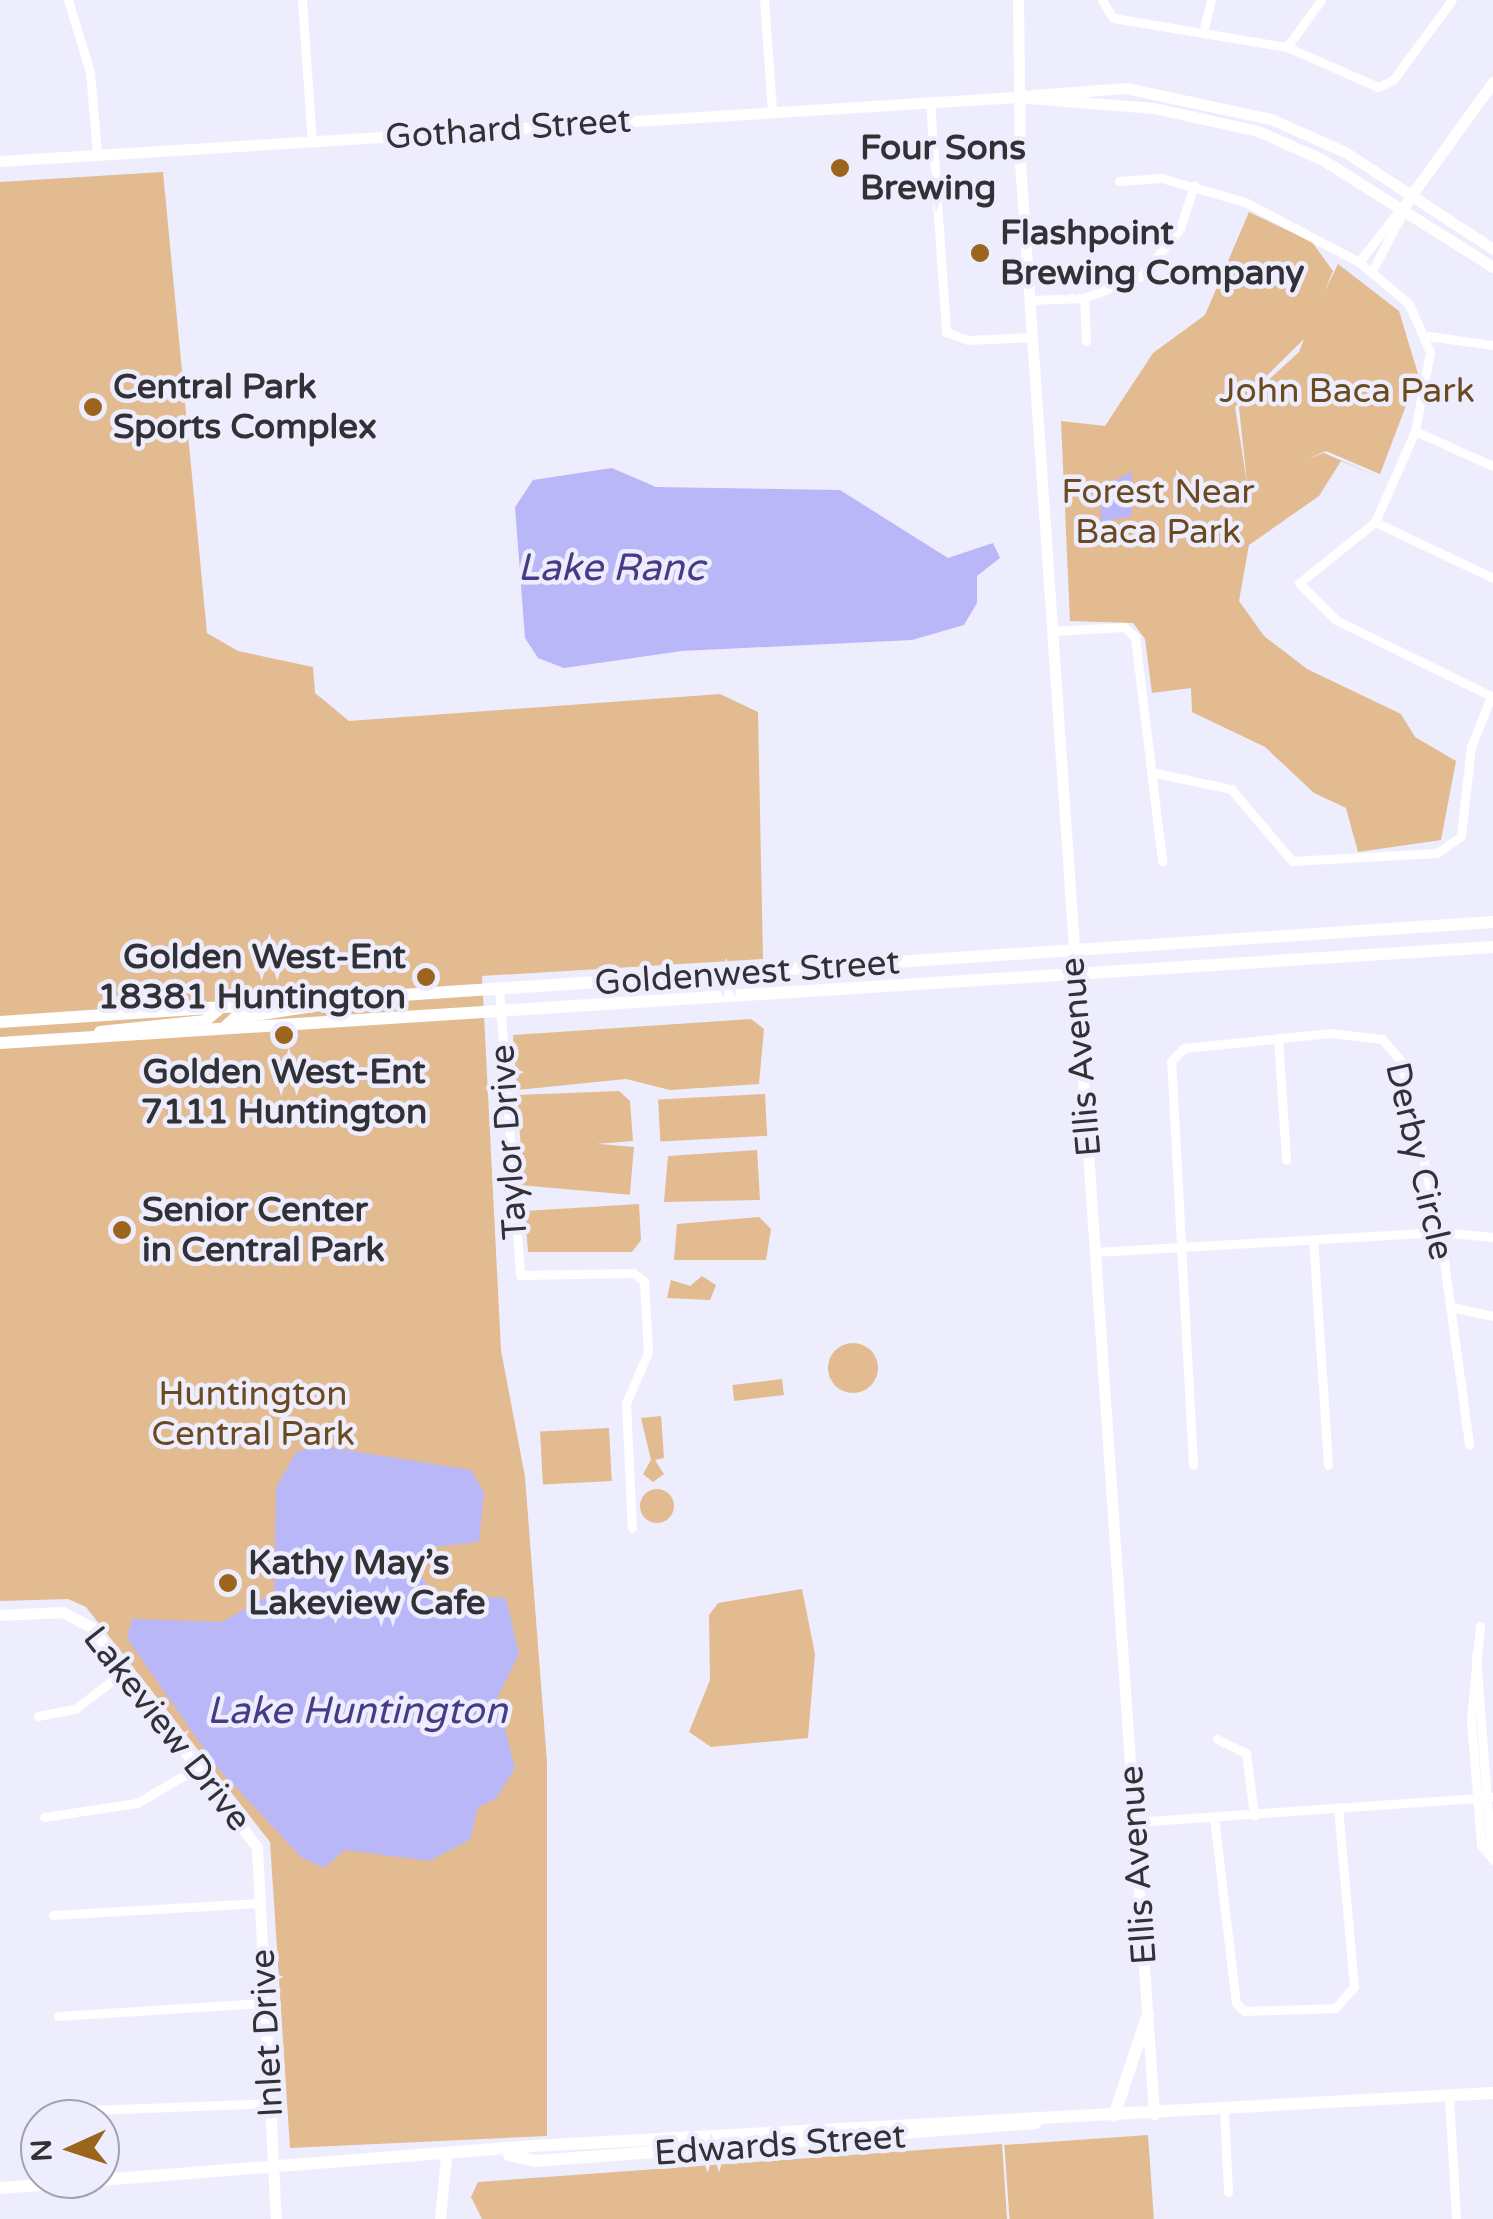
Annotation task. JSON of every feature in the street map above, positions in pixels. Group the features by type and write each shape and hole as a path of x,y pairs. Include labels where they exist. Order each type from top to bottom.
{"main road":[{"name":"Goldenwest Street","path":"0,1022 1072,954 1493,922"},
{"name":"Goldenwest Street","path":"0,1044 1493,948"},
{"path":"224,1028 343,998"},
{"path":"86,1038 205,1020 222,1007"},
{"path":"1114,2116 1148,2014"},
{"name":"Edwards Street","path":"0,2188 506,2154 533,2146 1493,2093"}],"street":[{"path":"68,0 90,72 96,154"},
{"path":"302,0 312,142"},
{"path":"764,0 772,110"},
{"name":"Ellis Avenue","path":"1018,0 1017,97 1032,337 1154,2114"},
{"path":"1102,0 1103,12 1204,28 1287,47 1378,86 1393,80 1452,0"},
{"path":"1204,28 1210,0"},
{"path":"1287,47 1321,0"},
{"path":"1359,262 1396,205 1412,194 1493,82"},
{"name":"Gothard Street","path":"0,161 1017,97 1093,88 1195,98 1271,119 1412,194 1493,249"},
{"name":"Gothard Street","path":"1017,97 1154,108 1258,132 1396,205 1493,267"},
{"path":"930,101 946,332 968,340 1032,337"},
{"path":"1118,181 1194,185 1359,262 1372,270 1428,336 1430,376 1415,431 1376,522 1300,583 1336,620 1492,696 1470,747 1465,823 1452,849 1292,861 1231,788 1150,772"},
{"path":"1030,300 1084,298 1118,290 1163,257 1194,185"},
{"path":"1372,270 1410,214 1412,194"},
{"path":"1084,298 1086,342"},
{"path":"1428,336 1493,345"},
{"path":"1415,431 1493,466"},
{"path":"1376,522 1493,578"},
{"path":"1052,631 1124,627 1136,637 1162,862"},
{"name":"Taylor Drive","path":"499,988 520,1275 633,1273 644,1280 648,1352 626,1403 632,1528"},
{"name":"Derby Circle","path":"1180,1247 1171,1060 1184,1048 1356,1034 1397,1051 1440,1232 1451,1307 1456,1398 1468,1445"},
{"path":"1278,1038 1286,1160"},
{"path":"1095,1252 1440,1232 1493,1238"},
{"path":"1312,1238 1328,1465"},
{"path":"1180,1247 1193,1465"},
{"path":"1451,1307 1493,1316"},
{"name":"Lakeview Drive","path":"0,1615 74,1615 127,1670 194,1769 256,1847"},
{"path":"1480,1626 1474,1647 1492,1858"},
{"path":"38,1716 75,1710 127,1670"},
{"path":"1218,1740 1246,1752 1254,1815"},
{"path":"44,1817 137,1804 194,1769"},
{"path":"1134,1822 1486,1798"},
{"path":"1214,1817 1236,2003 1244,2011 1348,2000 1354,1987 1338,1808"},
{"name":"Inlet Drive","path":"256,1847 276,2219"},
{"path":"53,1915 260,1902"},
{"path":"58,2016 264,2002"},
{"path":"1449,2096 1456,2219"},
{"path":"120,2109 271,2103"},
{"path":"1224,2110 1228,2192"},
{"path":"440,2219 446,2158"}],"green space":[{"name":"Huntington Central Park","path":"163,172 207,633 238,651 313,667 315,693 349,721 720,694 758,712 763,959 482,976 501,1350 525,1477 547,1762 547,2136 290,2148 270,1842 86,1607 68,1599 0,1601 0,182"},
{"name":"Forest Near Baca Park","path":"1249,212 1312,242 1333,271 1324,293 1338,264 1399,311 1418,374 1380,474 1326,451 1307,459 1324,453 1379,477 1341,461 1319,496 1249,545 1239,601 1264,636 1307,669 1401,714 1415,737 1456,761 1441,840 1358,852 1346,808 1314,793 1265,747 1192,712 1191,688 1152,693 1145,639 1133,623 1070,621 1061,421 1105,426 1153,353 1205,315","holes":["1304,339 1299,352 1239,407 1247,483 1235,407"]},
{"path":"751,1019 764,1029 759,1084 670,1090 626,1079 517,1090 513,1035"},
{"path":"619,1091 630,1101 633,1141 521,1150 517,1095"},
{"path":"765,1094 767,1136 660,1142 658,1100"},
{"path":"522,1137 634,1147 630,1195 518,1185"},
{"path":"757,1150 760,1200 664,1202 668,1156"},
{"path":"639,1204 641,1240 632,1252 528,1252 525,1211"},
{"path":"759,1217 771,1229 766,1260 674,1260 677,1224"},
{"path":"702,1276 716,1285 710,1300 667,1298 671,1280 690,1286"},
{"path":"853,1343 871,1350 878,1368 871,1386 853,1393 835,1386 828,1368 835,1350"},
{"path":"782,1379 784,1395 734,1401 732,1385"},
{"path":"661,1416 664,1458 655,1460 664,1474 653,1482 643,1474 651,1460 641,1418"},
{"path":"609,1428 612,1481 543,1485 540,1432"},
{"path":"657,1489 669,1494 674,1506 669,1518 657,1523 645,1518 640,1506 645,1494"},
{"path":"802,1589 815,1654 808,1738 711,1747 689,1732 710,1680 709,1615 718,1603"},
{"path":"1148,2135 1154,2219 1010,2219 1004,2145"},
{"path":"1002,2144 1007,2219 482,2219 471,2197 478,2182"}],"water":[{"name":"Lake Ranc","path":"612,468 656,487 840,490 948,558 993,543 1000,558 977,576 977,603 964,625 912,640 682,651 564,668 538,658 525,638 515,507 533,480"},
{"path":"1132,472 1132,516 1101,522 1100,487"},
{"name":"Lake Huntington","path":"321,1446 471,1470 484,1492 479,1542 425,1548 419,1571 432,1594 506,1598 519,1654 497,1698 515,1768 496,1799 478,1807 470,1840 429,1861 345,1850 324,1868 302,1858 215,1765 127,1638 132,1619 222,1622 274,1592 276,1488 296,1452"}],"place":[{"name":"Four Sons Brewing","path":"840,168"},
{"name":"Flashpoint Brewing Company","path":"980,253"},
{"name":"Central Park Sports Complex","path":"93,407"},
{"name":"Golden West-Ent 18381 Huntington","path":"426,977"},
{"name":"Golden West-Ent 7111 Huntington","path":"284,1035"},
{"name":"Senior Center in Central Park","path":"122,1230"},
{"name":"Kathy May’s Lakeview Cafe","path":"228,1583"}],"park label":[{"name":"John Baca Park","path":"1347,391"}]}
